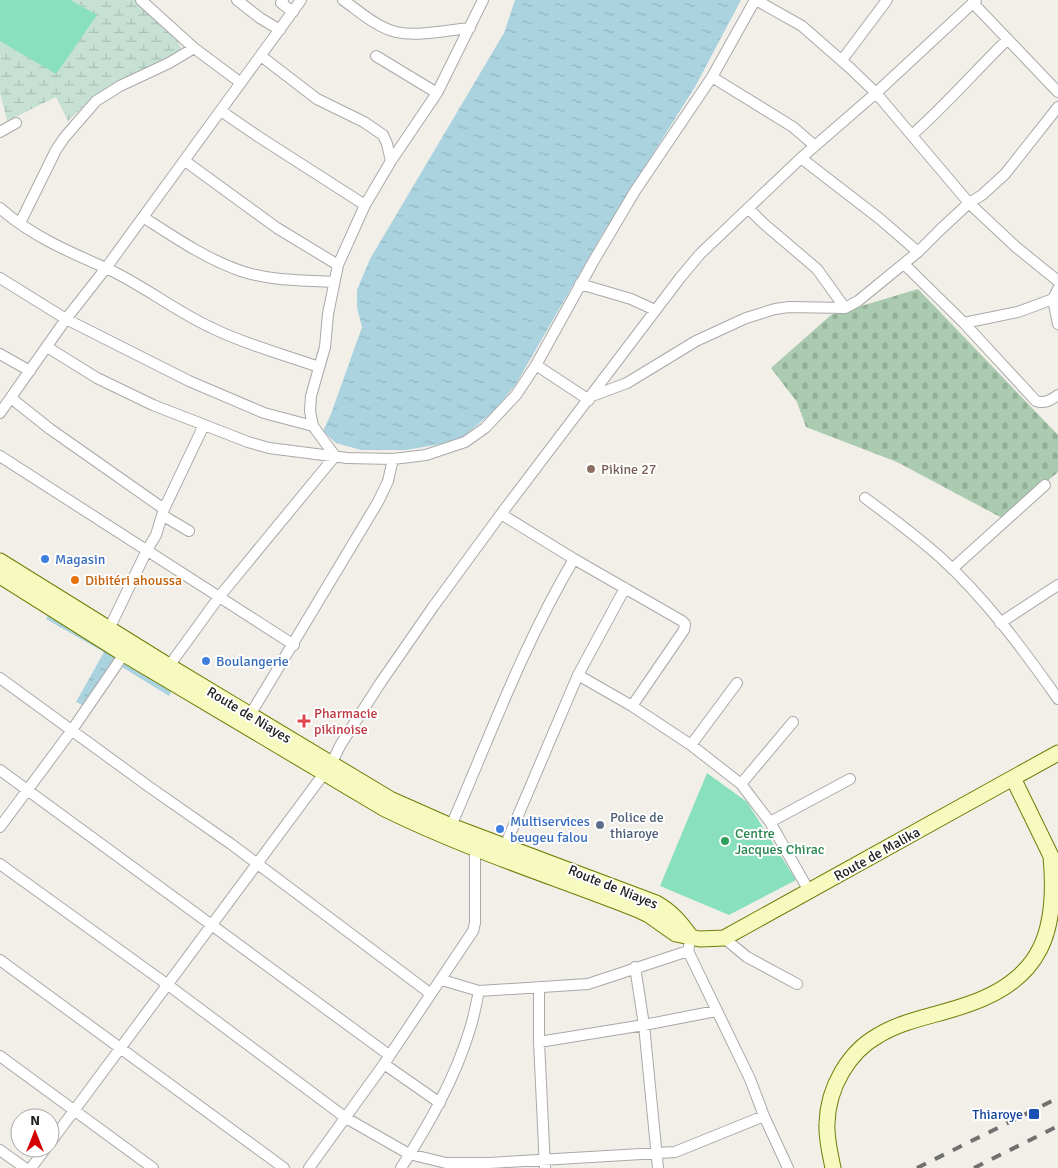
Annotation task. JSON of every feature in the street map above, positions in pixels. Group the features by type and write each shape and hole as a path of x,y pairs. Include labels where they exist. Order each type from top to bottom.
{"main road":[{"name":"Route de Niayes","path":"0,561 250,715 394,813 475,848 566,875"},
{"name":"Route de Niayes","path":"0,576 124,654 328,769 451,826 506,846 649,915 689,944"},
{"name":"Route de Malika","path":"689,944 724,938 1058,753"},
{"path":"833,1168 827,1139 829,1105 834,1088 843,1070 864,1045 898,1026 968,1005 1004,989 1033,964 1044,947 1056,912 1056,881 1052,861 1013,778"}],"street":[{"path":"141,0 194,48 241,83"},
{"path":"237,0 260,18 280,30"},
{"path":"283,0 282,5 292,12"},
{"path":"0,413 66,319 106,268 302,0"},
{"path":"343,0 377,24 395,32 418,33 470,28"},
{"path":"335,456 313,426 310,411 311,396 325,347 338,265 365,204 391,161 437,93 483,0"},
{"path":"47,347 97,378 152,405 248,442 269,448 347,458 393,459 426,455 465,442 485,428 516,395 536,365 580,284 635,191 712,77 755,0 802,26 842,60 876,93 969,204 1016,247 1058,281"},
{"path":"842,60 887,0"},
{"path":"60,1130 328,769 341,744 381,682 433,607 655,310 700,254 801,158 876,93 974,1 1058,92"},
{"path":"912,135 1008,39"},
{"path":"20,223 60,144 96,101 120,86 169,63 194,48"},
{"path":"261,56 317,99 364,122 384,135 391,161"},
{"path":"376,56 437,93"},
{"path":"712,77 793,127 815,146"},
{"path":"590,398 627,383 696,341 746,318 789,307 845,308 858,301 918,252 969,204 1005,174 1058,107"},
{"path":"221,111 365,204"},
{"path":"0,132 16,123"},
{"path":"801,158 880,219 918,252"},
{"path":"185,161 277,228 338,265"},
{"path":"748,208 817,269 845,308"},
{"path":"2,214 79,257 106,268 212,329 319,367"},
{"path":"143,217 203,254 243,272 269,277 334,282"},
{"path":"904,264 964,322 1036,401 1049,401 1058,394"},
{"path":"0,278 66,319 189,381 264,413 313,426"},
{"path":"580,284 630,299 655,310"},
{"path":"1058,289 1054,299 1058,324"},
{"path":"964,322 1018,312 1054,299"},
{"path":"0,354 30,371"},
{"path":"536,365 590,398"},
{"path":"11,398 189,531"},
{"path":"109,629 156,535 163,512 204,425"},
{"path":"0,456 294,645"},
{"path":"169,666 219,597 335,456"},
{"path":"250,715 294,645 378,502 388,480 393,459"},
{"path":"952,569 1045,485"},
{"path":"865,498 903,526 952,569 1000,623 1058,699"},
{"path":"501,514 574,559 682,621 685,627 632,706"},
{"path":"451,826 528,647 556,590 574,559"},
{"path":"1000,623 1058,585"},
{"path":"506,846 578,675 625,588"},
{"path":"0,827 72,730 124,654"},
{"path":"578,675 632,706 690,745 741,784 770,822 809,891"},
{"path":"0,678 257,864 431,994"},
{"path":"690,745 737,683"},
{"path":"741,784 793,722"},
{"path":"0,770 212,925 387,1059 440,1103"},
{"path":"770,822 850,779"},
{"path":"309,1168 442,980 473,931 475,923 475,848"},
{"path":"0,864 168,985 346,1118 410,1154 445,1166 544,1164 601,1156 675,1152 764,1116"},
{"path":"724,938 747,957 796,984"},
{"path":"442,980 479,991 588,984 635,967 689,944 716,1011 750,1079 764,1116 788,1168"},
{"path":"0,960 284,1168"},
{"path":"635,967 644,1025 655,1154 658,1168"},
{"path":"539,987 539,1042 544,1164"},
{"path":"401,1168 440,1103 471,1028 479,991"},
{"path":"539,1042 716,1011"},
{"path":"0,1056 152,1168"},
{"path":"0,1150 25,1168"},
{"path":"778,1168 783,1156"}],"green space":[{"path":"0,0 137,0 174,32 182,51 96,94 68,121 56,97 7,121 0,93"},
{"path":"0,0 70,0 97,15 56,74 0,41"},
{"path":"918,289 1058,435 1058,472 1004,519 897,462 806,427 797,402 771,368 831,315"},
{"name":"Centre Jacques Chirac","path":"707,773 747,802 796,880 729,915 660,886"}],"water":[{"path":"515,0 741,0 695,87 603,233 516,384 494,411 463,437 441,444 406,450 361,450 336,443 323,431 331,414 362,327 357,308 357,290 370,259 504,33"},
{"path":"61,594 182,670 169,696 122,667 89,708 76,702 104,652 46,619"}],"railway":[{"path":"917,1168 1058,1098"},
{"path":"974,1168 1058,1126"}],"place":[{"name":"Pikine 27","path":"591,469"},
{"name":"Magasin","path":"45,559"},
{"name":"Dibitéri ahoussa","path":"75,580"},
{"name":"Boulangerie","path":"206,661"},
{"name":"Pharmacie pikinoise","path":"304,721"},
{"name":"Police de thiaroye","path":"600,825"},
{"name":"Multiservices beugeu falou","path":"500,829"},
{"name":"Centre Jacques Chirac","path":"725,841"},
{"name":"Thiaroye","path":"1034,1114"}]}
